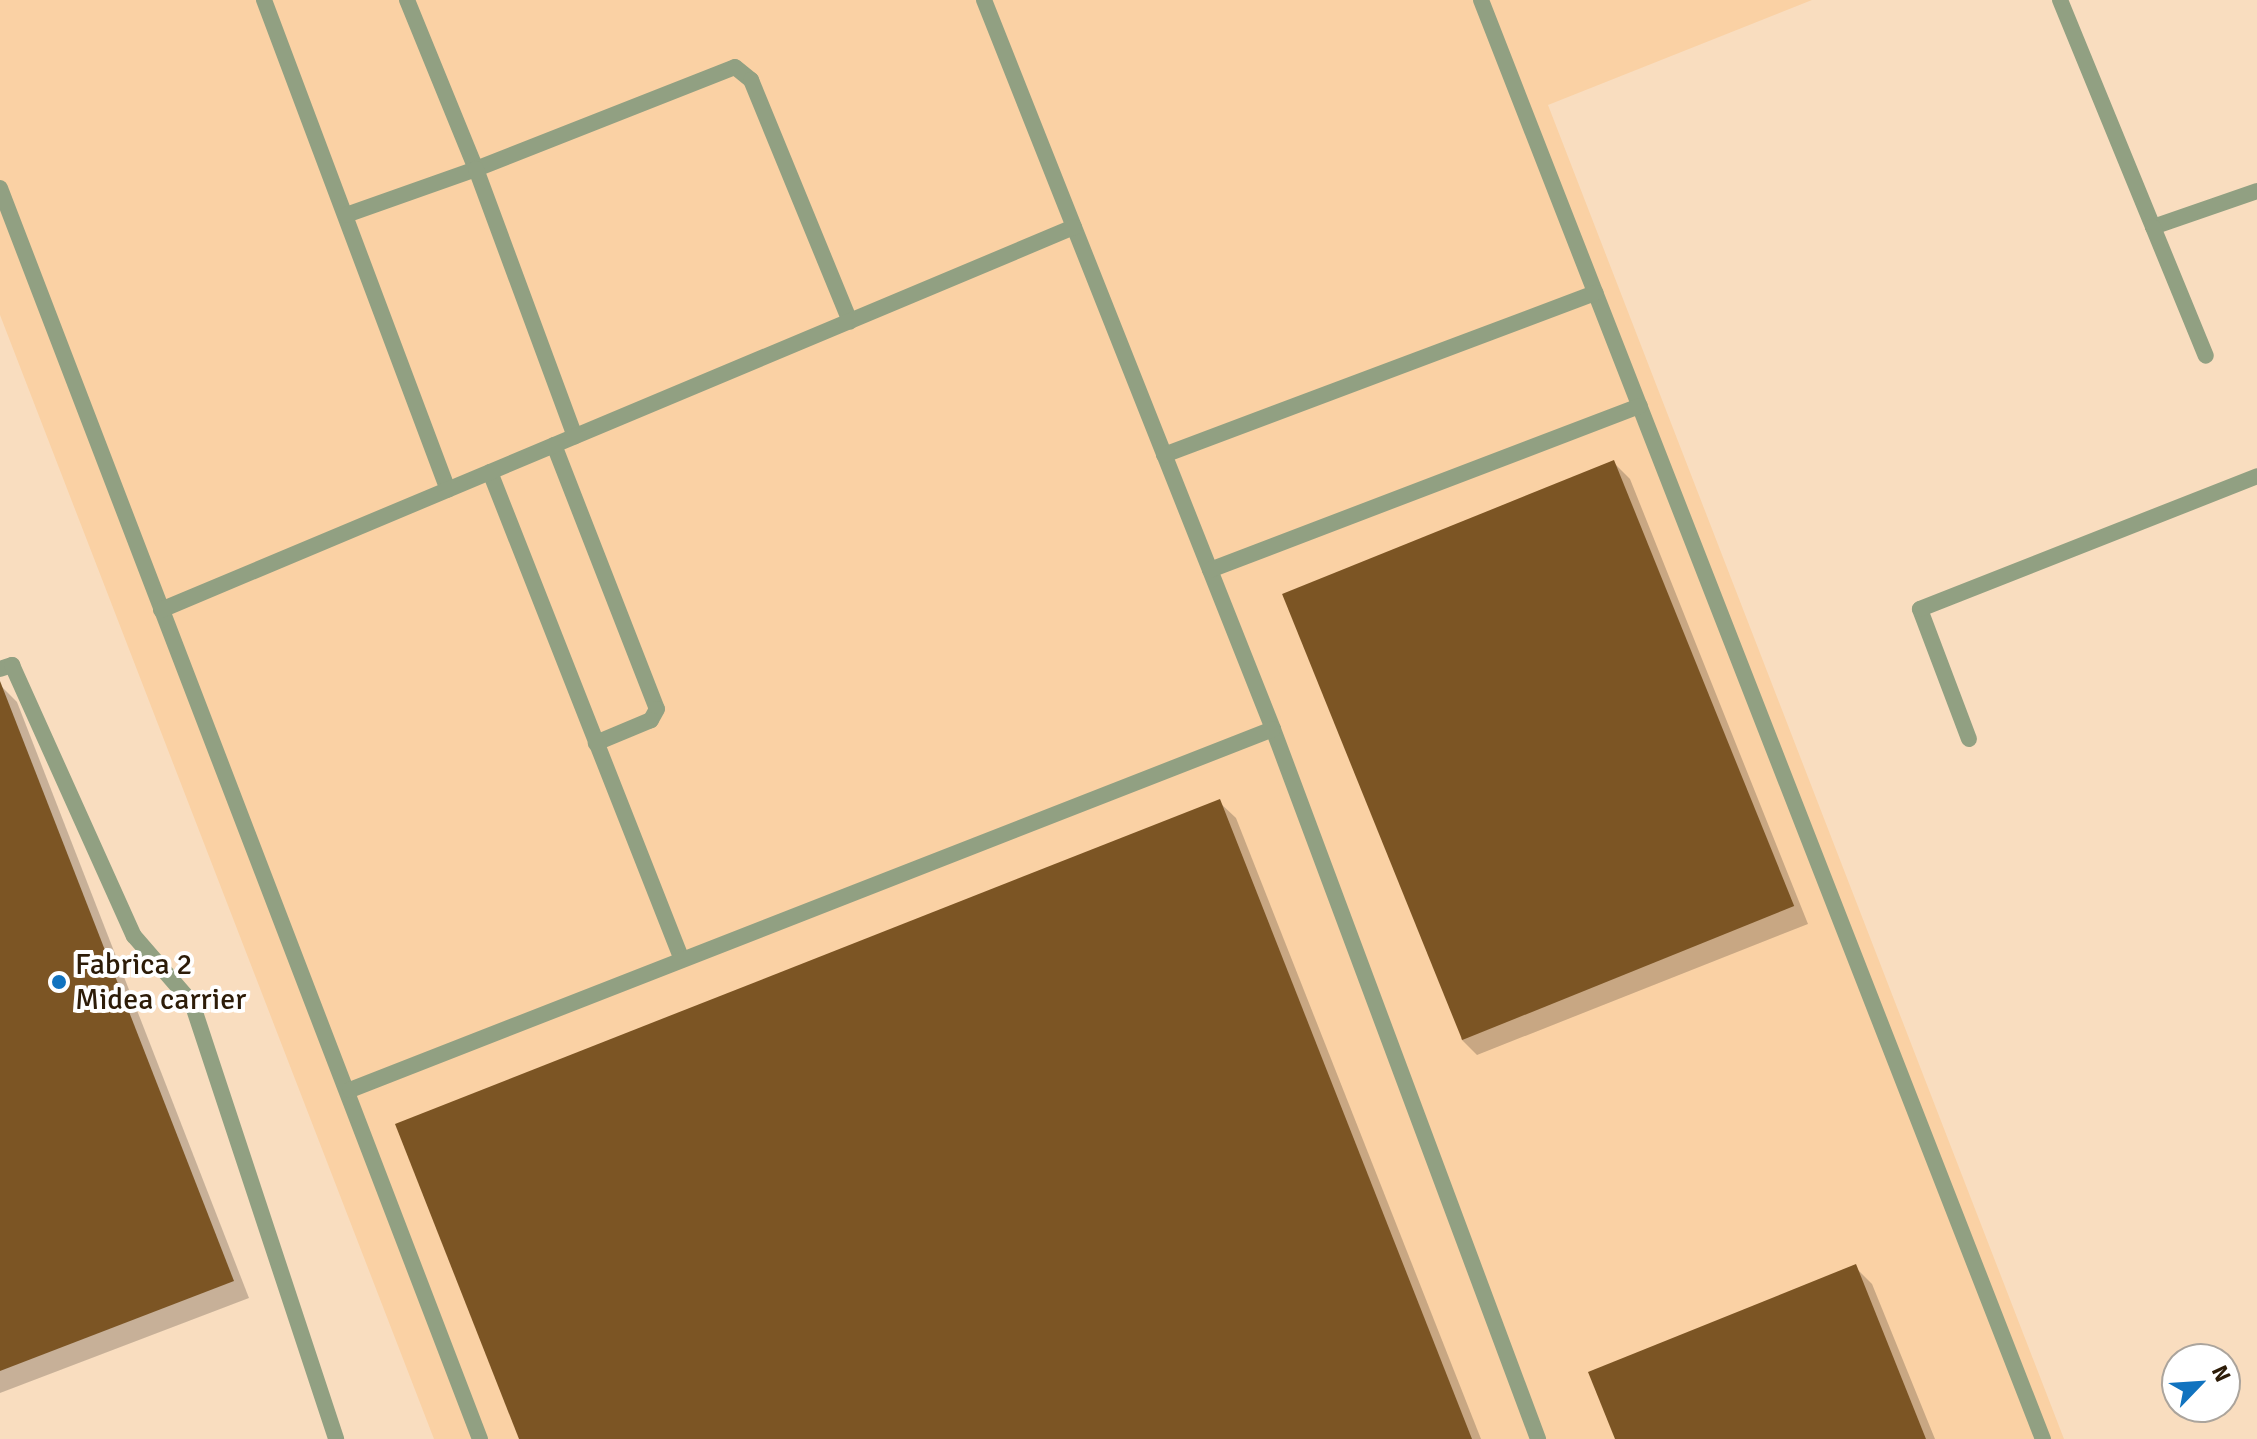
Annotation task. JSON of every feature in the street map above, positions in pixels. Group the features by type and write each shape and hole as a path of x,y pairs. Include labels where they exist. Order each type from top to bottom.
{"lane":[{"path":"264,0 448,490"},
{"path":"407,0 476,169 575,436"},
{"path":"984,0 1273,729 1538,1439"},
{"path":"1481,0 2043,1439"},
{"path":"2060,0 2206,356"},
{"path":"346,215 476,169 735,67 751,80 850,321"},
{"path":"0,188 161,610 350,1090 480,1439"},
{"path":"2153,227 2257,191"},
{"path":"161,610 1074,227"},
{"path":"1164,455 1596,293"},
{"path":"1210,570 1640,406"},
{"path":"554,445 657,709 651,720 596,743"},
{"path":"490,472 682,960"},
{"path":"1969,739 1920,609 2257,476"},
{"path":"0,669 12,665 134,936 192,1003 336,1439"},
{"path":"350,1090 1273,729"}],"shaded area":[{"path":"0,0 1812,0 1548,105 2064,1439 434,1439 0,315"}],"building":[{"path":"1614,460 1794,906 1462,1040 1282,594"},
{"name":"Fabrica 2 Midea carrier","path":"0,681 234,1281 0,1371"},
{"path":"1220,799 1472,1439 519,1439 395,1124"},
{"path":"1856,1264 1926,1439 1615,1439 1588,1372"}],"place":[{"name":"Fabrica 2 Midea carrier","path":"59,982"}]}
